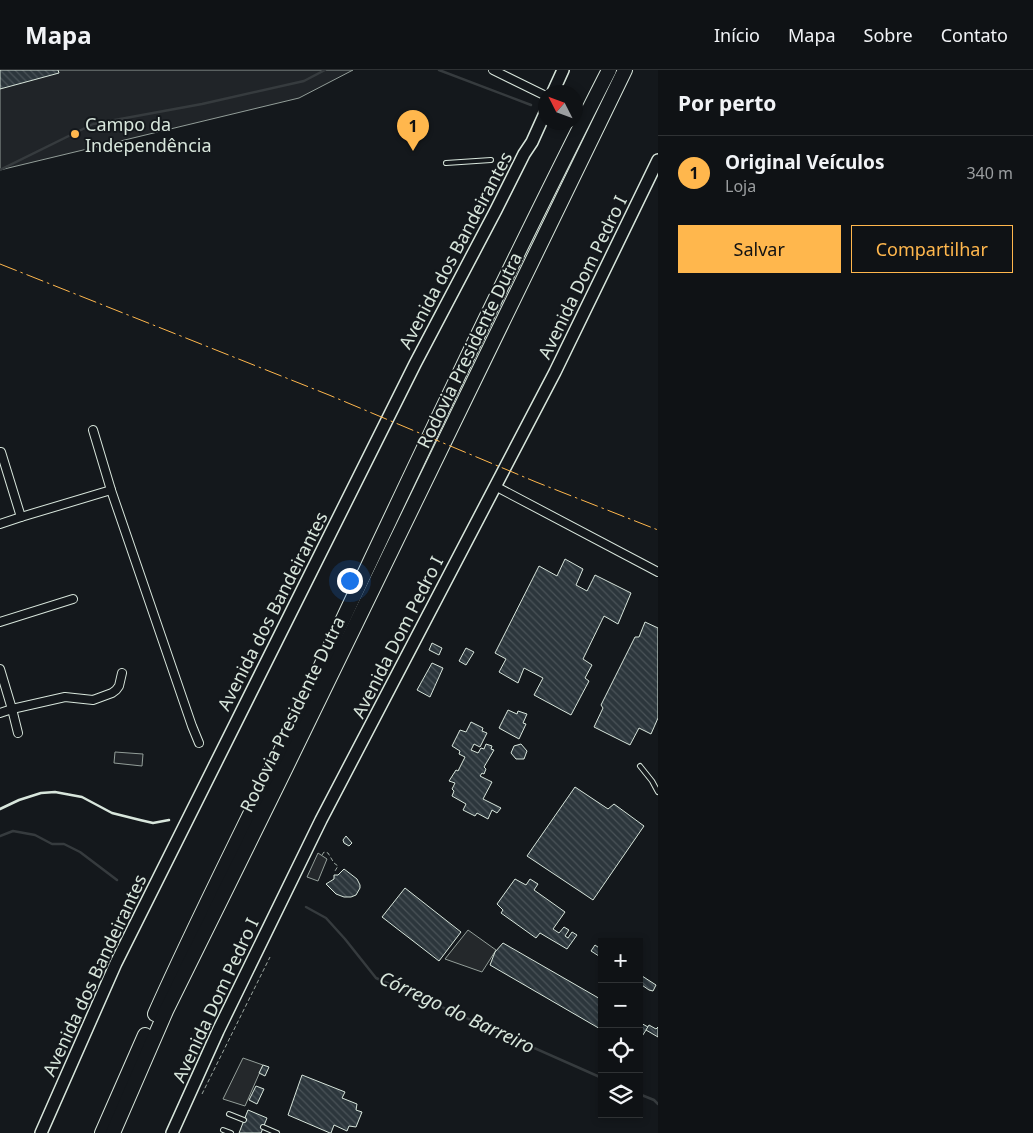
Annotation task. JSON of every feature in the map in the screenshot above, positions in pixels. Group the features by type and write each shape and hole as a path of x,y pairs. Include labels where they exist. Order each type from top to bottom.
{"highway":[{"path":"568,151 602,70"},
{"name":"Rodovia Presidente Dutra","path":"102,1133 173,974 406,486 609,70"},
{"name":"Rodovia Presidente Dutra","path":"113,1133 166,1011 278,786 625,71"}],"main road":[{"path":"556,85 563,70"},
{"name":"Avenida dos Bandeirantes","path":"41,1133 120,954 415,364 538,129"},
{"name":"Avenida Dom Pedro I","path":"172,1133 218,1031 321,820 555,372 658,160"}],"street":[{"path":"493,70 538,92"},
{"path":"93,430 111,490 199,743"},
{"path":"1,452 21,517"},
{"path":"495,486 658,572"},
{"path":"0,524 111,490"},
{"path":"0,622 72,599"},
{"path":"0,669 18,733"},
{"path":"0,713 12,708 65,697 93,700 116,690 119,686 122,672"}],"lane":[{"path":"446,164 491,160"},
{"path":"640,766 658,792"},
{"path":"229,1114 244,1120"},
{"path":"263,1127 277,1133"},
{"path":"223,1130 231,1133"}],"path":[{"path":"322,856 324,852 328,853 338,866 335,871"},
{"path":"200,1098 270,957"}],"shaded area":[{"name":"Campo da Independência","path":"0,70 353,70 299,98 0,170"},
{"path":"115,752 143,754 142,766 114,763"},
{"path":"318,853 327,859 318,881 307,877"},
{"path":"468,930 496,950 482,972 445,959"},
{"path":"243,1058 263,1065 245,1106 223,1099"}],"building":[{"path":"0,70 58,70 59,73 0,89"},
{"path":"565,559 583,569 576,585 587,591 595,575 631,593 618,624 604,616 583,659 592,665 585,678 589,681 571,715 534,695 543,678 524,668 518,683 499,672 506,659 495,653 539,566 557,576"},
{"path":"645,622 658,628 658,718 651,734 639,728 630,745 594,727 603,708 601,705 635,637 639,637"},
{"path":"432,643 442,648 439,655 429,650"},
{"path":"466,648 474,652 466,665 459,661"},
{"path":"432,663 443,668 430,697 417,690"},
{"path":"508,710 517,714 518,711 527,714 523,723 526,724 519,739 499,728"},
{"path":"471,722 483,728 482,731 487,733 480,747 474,744 471,750 478,753 481,748 484,749 486,744 492,746 491,749 494,750 484,767 486,769 484,774 482,773 480,776 492,782 483,799 501,808 497,813 492,810 488,819 477,813 475,816 463,810 466,804 452,796 454,791 452,789 455,783 449,781 456,770 458,771 465,757 459,754 460,751 452,746 460,730 466,732"},
{"path":"521,744 527,751 524,759 516,759 511,753 514,746"},
{"path":"575,787 608,809 614,804 644,826 593,900 527,856"},
{"path":"346,836 352,843 349,846 343,840"},
{"path":"344,869 357,879 360,885 356,895 351,897 336,894 326,884 334,879 334,875 338,875"},
{"path":"515,879 526,885 530,879 538,884 534,890 565,912 553,929 559,933 564,927 569,930 565,936 568,938 572,932 577,935 567,949 540,933 536,938 501,913 503,910 497,904"},
{"path":"405,888 461,932 439,961 382,917"},
{"path":"503,943 598,998 598,1028 490,965 495,952"},
{"path":"595,945 598,947 598,955 591,951"},
{"path":"643,977 656,985 653,991 643,986"},
{"path":"643,1024 648,1027 643,1035"},
{"path":"649,1025 656,1029 658,1027 658,1037 646,1030"},
{"path":"263,1065 269,1067 265,1076 259,1073"},
{"path":"302,1075 345,1092 342,1098 357,1104 356,1110 362,1112 356,1127 349,1126 347,1131 334,1125 330,1133 288,1115"},
{"path":"256,1086 264,1089 257,1104 249,1100"},
{"path":"248,1110 267,1118 261,1133 239,1133"}],"waterway":[{"path":"0,170 93,124 202,104 304,81 325,70"},
{"path":"439,70 531,105"},
{"name":"Córrego do Barreiro","path":"0,836 13,831 35,835 52,844 64,844 80,852 117,880"},
{"name":"Córrego do Barreiro","path":"306,907 326,918 376,978 598,1076"},
{"name":"Córrego do Barreiro","path":"643,1096 654,1100 658,1104"}],"wall":[{"path":"0,809 41,793 55,792 82,797 112,813 140,820 153,823 169,820"}],"power":[{"path":"0,264 329,395 536,482 658,530"}],"place":[{"name":"Campo da Independência","path":"75,134"},
{"name":"Original Veículos","path":"413,151"}]}
